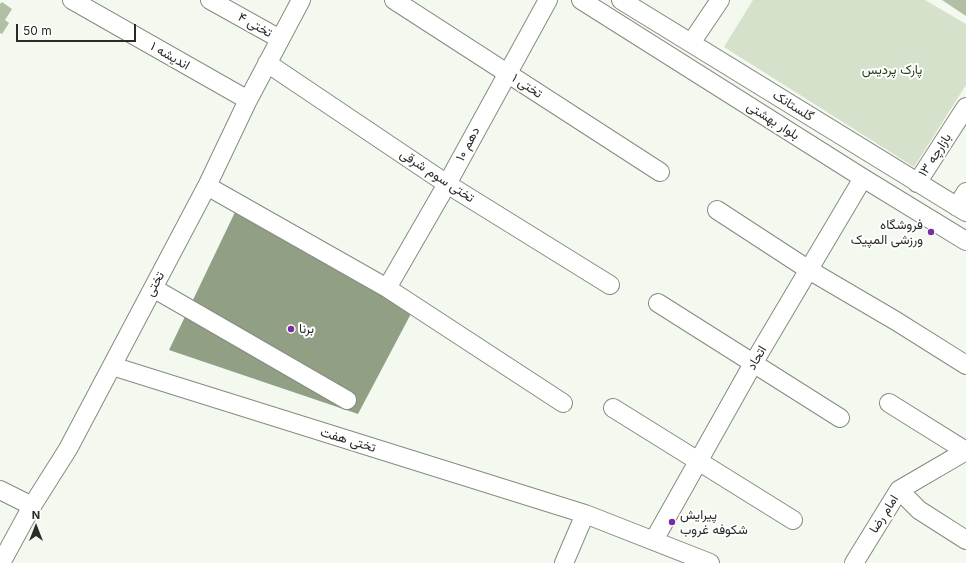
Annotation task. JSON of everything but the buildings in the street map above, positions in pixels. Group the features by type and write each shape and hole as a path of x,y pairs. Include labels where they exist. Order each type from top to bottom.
{"street":[{"name":"اندیشه ۱","path":"72,0 248,100"},
{"name":"تختی ۴","path":"210,0 280,39"},
{"name":"تختی","path":"1,563 32,506 68,449 207,186 248,100 301,0"},
{"name":"تختی ۱","path":"394,0 660,172"},
{"name":"دهم ۱۰","path":"387,288 447,184 507,72 548,0"},
{"name":"بلوار بهشتی","path":"581,0 863,178 966,241"},
{"name":"گلستانک","path":"621,0 961,209"},
{"path":"691,43 720,0"},
{"name":"تختی سوم شرقی","path":"267,63 447,184 610,285"},
{"name":"بازارچه ۱۳","path":"917,183 966,107"},
{"name":"اتحاد","path":"654,540 754,362 863,178"},
{"path":"207,186 387,288 562,402"},
{"path":"961,209 966,192"},
{"path":"716,210 809,270 966,365"},
{"path":"153,288 346,400"},
{"path":"658,302 840,418"},
{"name":"تختی هفت","path":"112,366 585,514 710,563"},
{"path":"889,403 966,451"},
{"path":"613,408 699,460 793,520"},
{"name":"امام رضا","path":"854,563 899,490 966,451"},
{"path":"0,490 32,506"},
{"path":"899,490 919,510 966,540"},
{"path":"564,563 585,514"}],"green space":[{"name":"پارک پردیس","path":"753,0 925,0 966,24 966,85 914,167 724,47"}],"shaded area":[{"name":"برنا","path":"237,208 414,308 358,414 169,350"}],"place":[{"name":"فروشگاه ورزشی المپیک","path":"931,232"},
{"name":"برنا","path":"291,329"},
{"name":"پیرایش شکوفه غروب","path":"672,522"}]}
